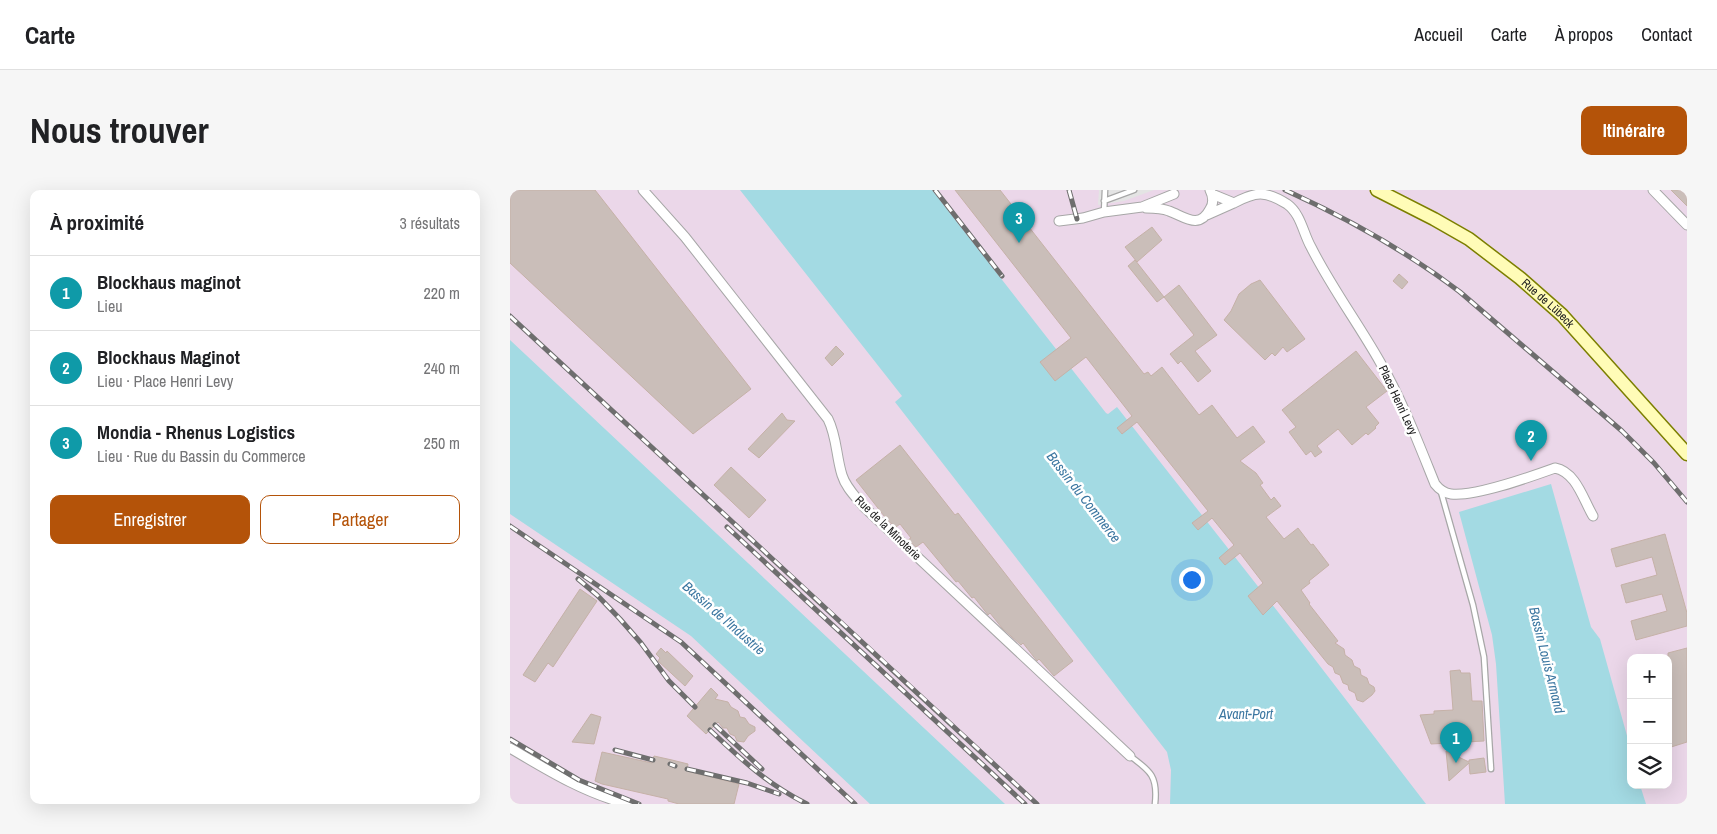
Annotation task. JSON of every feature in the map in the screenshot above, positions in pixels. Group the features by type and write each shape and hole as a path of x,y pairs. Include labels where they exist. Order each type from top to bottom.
{"main road":[{"name":"Rue de Lübeck","path":"1377,190 1434,218 1469,239 1520,278 1562,315 1687,454"}],"street":[{"name":"Rue de la Minoterie","path":"643,190 686,238 828,419 833,428 843,477 849,489 864,507 1130,756"},
{"path":"1653,190 1687,225"},
{"path":"1058,221 1142,207 1175,192"},
{"path":"1175,192 1173,202 1175,210 1181,216"},
{"path":"1211,192 1234,203"},
{"path":"1207,214 1213,205 1211,192"},
{"name":"Place Henri Levy","path":"1142,207 1168,210 1186,220 1194,220 1203,218 1207,214 1258,193 1287,204 1294,210 1310,246 1381,363 1404,408 1434,484 1441,491"},
{"path":"1441,491 1451,494 1471,493 1555,468 1563,470 1572,478 1593,516"},
{"path":"510,748 574,784 628,804"}],"lane":[{"path":"1104,212 1105,190"},
{"path":"1104,201 1134,190"},
{"path":"1441,491 1473,605 1484,657 1491,769"},
{"path":"1130,756 1148,768 1154,778 1155,804"}],"shaded area":[{"path":"510,190 1687,190 1687,804 510,804"},
{"path":"1099,190 1154,190 1124,201 1098,205"}],"water":[{"name":"Avant-Port","path":"740,190 932,190 1106,413 1108,414 1117,407 1426,804 1170,804 1171,770 1167,752 895,402 902,396"},
{"name":"Bassin de l'Industrie","path":"510,340 1005,804 870,804 691,636 510,514"},
{"name":"Bassin Louis Armand","path":"1551,484 1591,627 1600,639 1627,736 1627,789 1641,789 1646,804 1505,804 1496,664 1492,635 1459,512"}],"building":[{"path":"510,190 595,190 751,389 693,434 510,263"},
{"path":"955,190 1000,190 1144,374 1148,372 1151,376 1162,367 1199,415 1212,405 1237,438 1253,426 1265,442 1240,461 1256,473 1263,483 1260,485 1271,500 1274,497 1281,506 1266,517 1284,539 1298,528 1329,565 1301,590 1309,604 1338,641 1335,643 1344,649 1345,655 1352,660 1354,666 1360,669 1361,675 1367,678 1369,684 1374,687 1375,691 1372,695 1363,702 1357,700 1355,693 1349,690 1348,685 1343,683 1340,675 1335,673 1333,667 1328,664 1277,601 1263,615 1248,596 1263,583 1240,553 1225,565 1219,558 1234,545 1212,518 1198,530 1192,523 1208,511 1137,422 1122,434 1117,428 1132,416 1086,357 1055,381 1040,362 1071,338"},
{"path":"1671,190 1687,190 1687,206"},
{"path":"1152,227 1162,240 1137,262 1125,247"},
{"path":"1135,260 1164,297 1157,302 1128,266"},
{"path":"1399,274 1408,282 1402,289 1393,281"},
{"path":"1260,280 1305,339 1287,352 1283,347 1275,356 1272,353 1265,360 1224,320 1231,311 1239,294 1251,284"},
{"path":"1179,285 1217,335 1195,351 1211,371 1198,382 1181,361 1178,364 1170,354 1194,335 1164,297"},
{"path":"836,346 844,354 832,366 825,358"},
{"path":"1356,351 1387,391 1366,407 1379,423 1368,435 1366,433 1352,445 1338,429 1317,446 1322,452 1315,457 1311,451 1306,455 1289,432 1296,427 1282,410"},
{"path":"782,413 787,420 795,421 759,458 748,449"},
{"path":"900,445 955,515 958,513 1073,661 1054,676 1039,659 1037,661 1023,643 1021,645 1002,628 990,613 988,615 974,597 972,598 958,581 956,582 923,542 916,547 908,540 911,538 900,524 896,527 888,521 856,480"},
{"path":"731,467 766,500 749,518 714,485"},
{"path":"1665,534 1687,613 1687,626 1636,640 1631,621 1667,611 1662,594 1626,603 1621,585 1657,575 1652,557 1616,567 1611,549"},
{"path":"580,589 597,601 553,667 548,663 535,682 523,675"},
{"path":"661,648 666,653 667,651 693,676 685,686 658,661 660,658 656,654"},
{"path":"1687,648 1687,742 1672,747 1672,654 1668,653"},
{"path":"1460,670 1461,673 1470,673 1472,701 1482,701 1484,741 1431,744 1420,715 1434,714 1434,711 1453,710 1450,671"},
{"path":"711,688 718,695 715,699 728,702 731,707 738,711 740,717 745,718 749,724 755,727 755,731 744,742 737,741 727,728 723,728 718,722 706,734 687,716"},
{"path":"591,714 601,717 594,744 572,742"},
{"path":"1446,751 1469,762 1469,760 1484,758 1486,772 1470,774 1469,763 1449,781"},
{"path":"602,752 652,763 654,756 672,760 688,764 687,771 739,784 734,804 679,804 668,801 668,799 602,784 595,781"}],"railway":[{"path":"935,190 1002,276"},
{"path":"1069,190 1077,219"},
{"path":"1285,190 1376,236 1460,292 1622,431 1654,463 1687,502"},
{"path":"510,316 1037,804"},
{"path":"510,526 681,642 855,804"},
{"path":"727,527 1025,804"},
{"path":"578,579 597,595 620,619 641,643 669,681 695,707"},
{"path":"715,725 762,769"},
{"path":"710,730 744,762 767,780 807,804"},
{"path":"510,739 579,780 639,804"},
{"path":"615,750 653,760"},
{"path":"670,764 675,766"},
{"path":"687,769 747,783 779,794"}],"place":[{"name":"Mondia - Rhenus Logistics","path":"1019,243"},
{"name":"Blockhaus Maginot","path":"1531,461"},
{"name":"Blockhaus maginot","path":"1456,763"}],"water label":[{"name":"Bassin du Commerce","path":"1084,497"}]}
